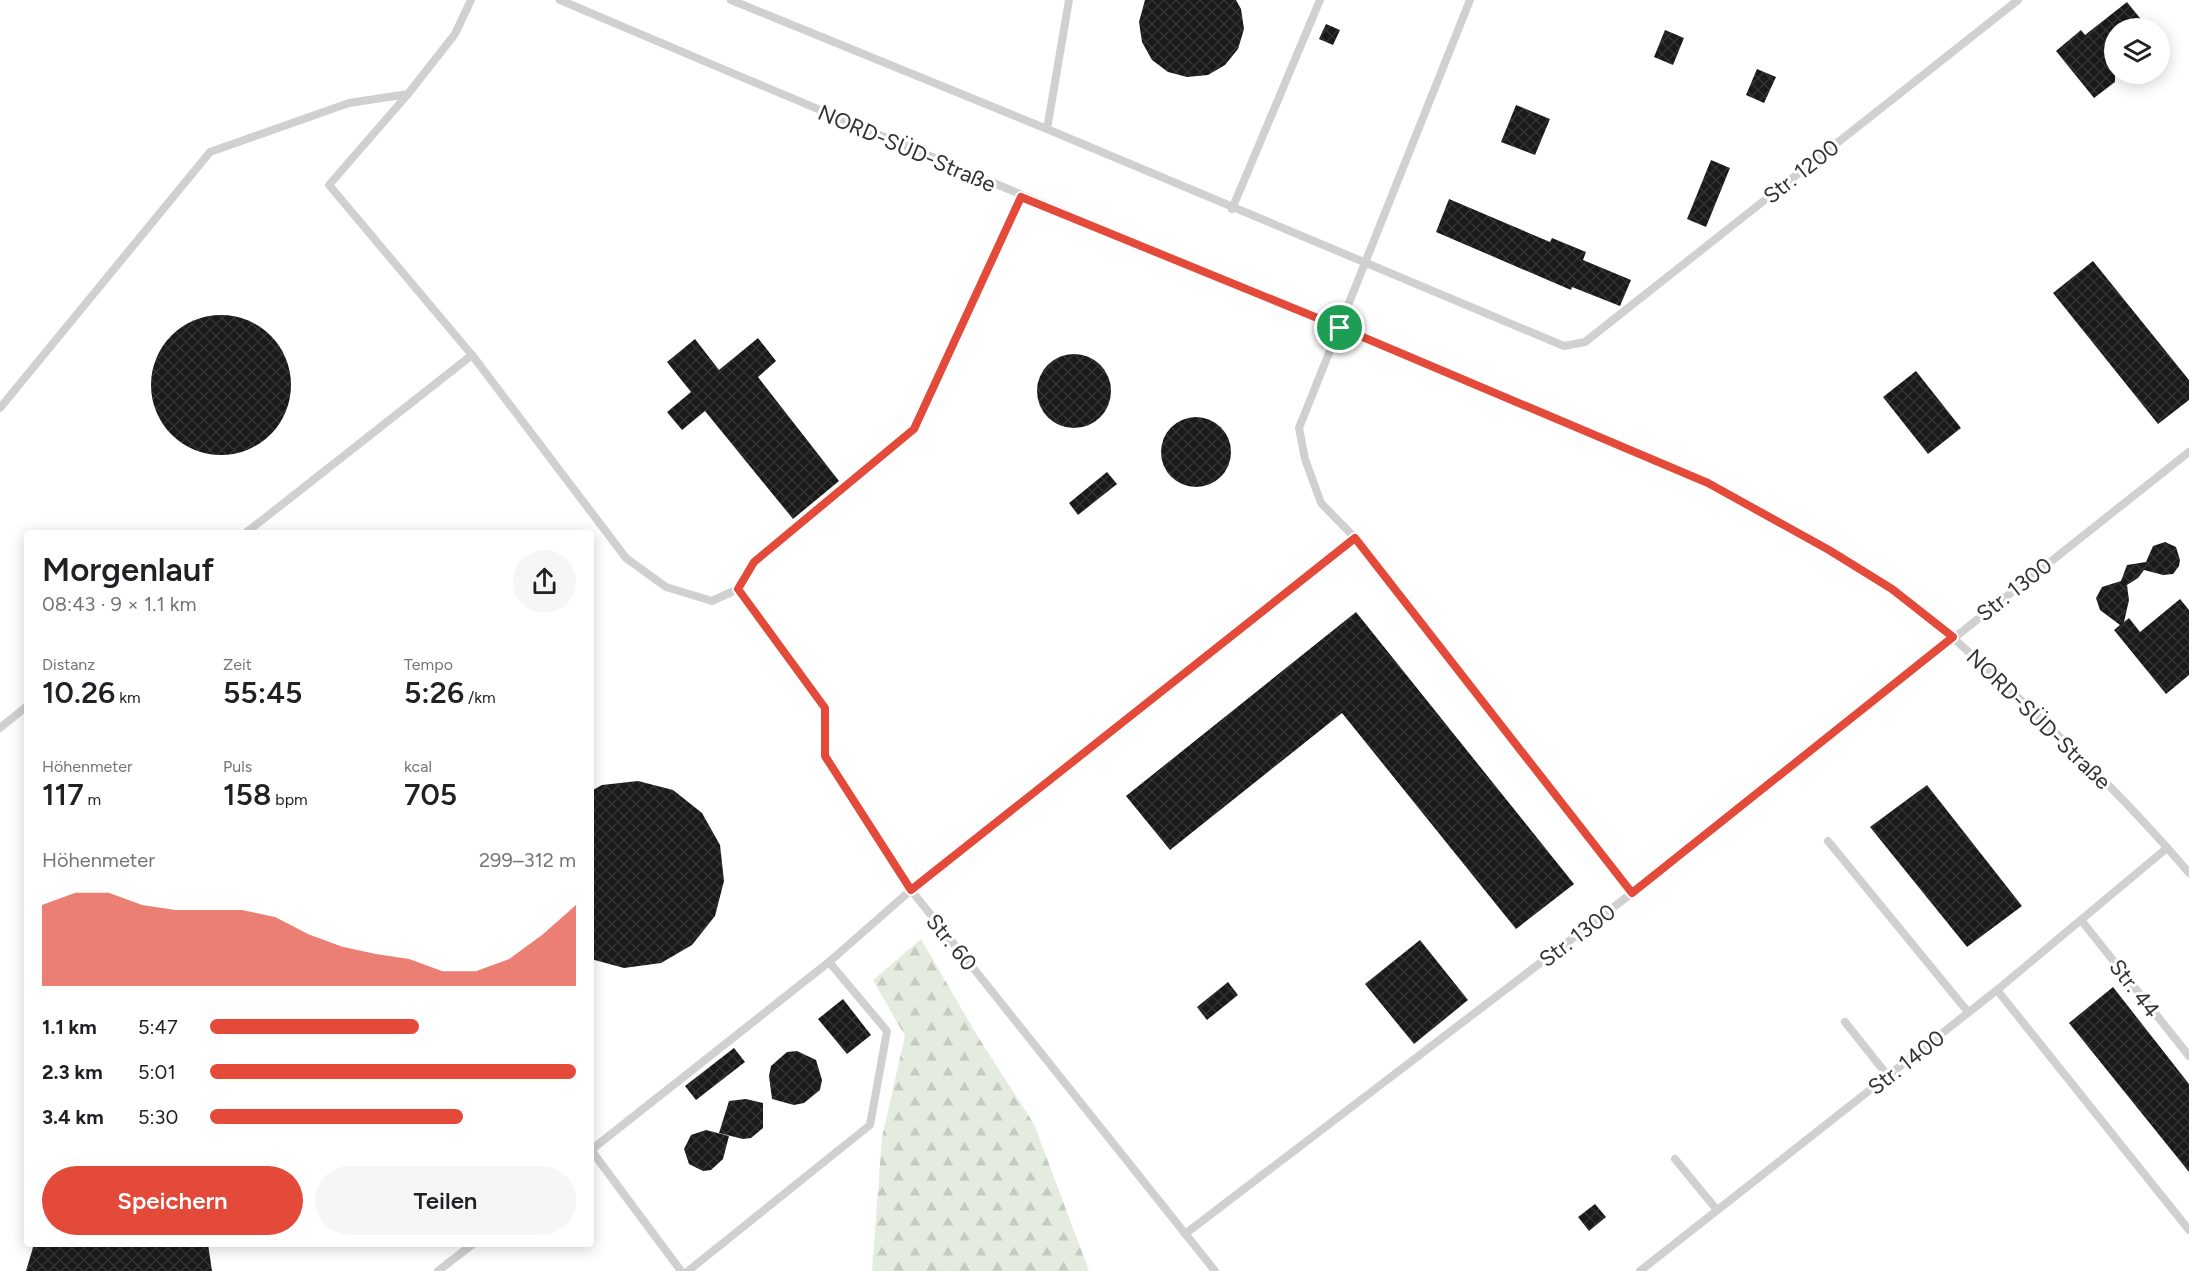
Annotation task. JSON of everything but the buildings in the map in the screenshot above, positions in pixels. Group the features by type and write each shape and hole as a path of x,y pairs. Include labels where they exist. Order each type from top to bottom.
{"lane":[{"path":"471,0 455,34 408,94 329,185 472,356 626,558 666,587 711,601 738,589 754,562 914,429 1021,197"},
{"name":"NORD-SÜD-Straße","path":"560,0 1021,197 1708,483 1829,550 1892,589 1953,637 2100,776 2189,873"},
{"path":"731,0 1047,129 1366,264"},
{"path":"1047,129 1069,0"},
{"path":"1232,209 1320,0"},
{"path":"1470,0 1299,428 1305,459 1322,503 1355,538 1632,893"},
{"name":"Str. 1200","path":"1366,264 1564,346 1585,342 2018,0"},
{"path":"0,408 210,152 349,103 408,94"},
{"path":"250,530 472,356"},
{"name":"Str. 1300","path":"1185,1234 1632,893 2189,452"},
{"path":"594,1148 829,962 911,890 1355,538"},
{"name":"Str. 60","path":"738,589 825,708 825,756 911,890 1215,1271"},
{"path":"0,728 24,708"},
{"path":"1828,841 1968,1012"},
{"name":"Str. 1400","path":"1640,1271 1997,990 2168,848"},
{"name":"Str. 44","path":"2081,920 2189,1056"},
{"path":"688,1271 870,1125 887,1031 829,962"},
{"path":"1997,990 2189,1230"},
{"path":"1845,1022 1888,1076"},
{"path":"594,1154 681,1271"},
{"path":"1675,1160 1717,1210"},
{"path":"438,1271 469,1247"}],"green space":[{"path":"921,939 978,1037 1034,1124 1089,1271 872,1271 882,1137 905,1036 873,980"}],"route":[{"path":"1021,197 1340,328 1708,483 1829,550 1892,589 1953,637 1632,893 1355,538 911,890 825,756 825,708 738,589 754,562 914,429 1021,197"}]}
